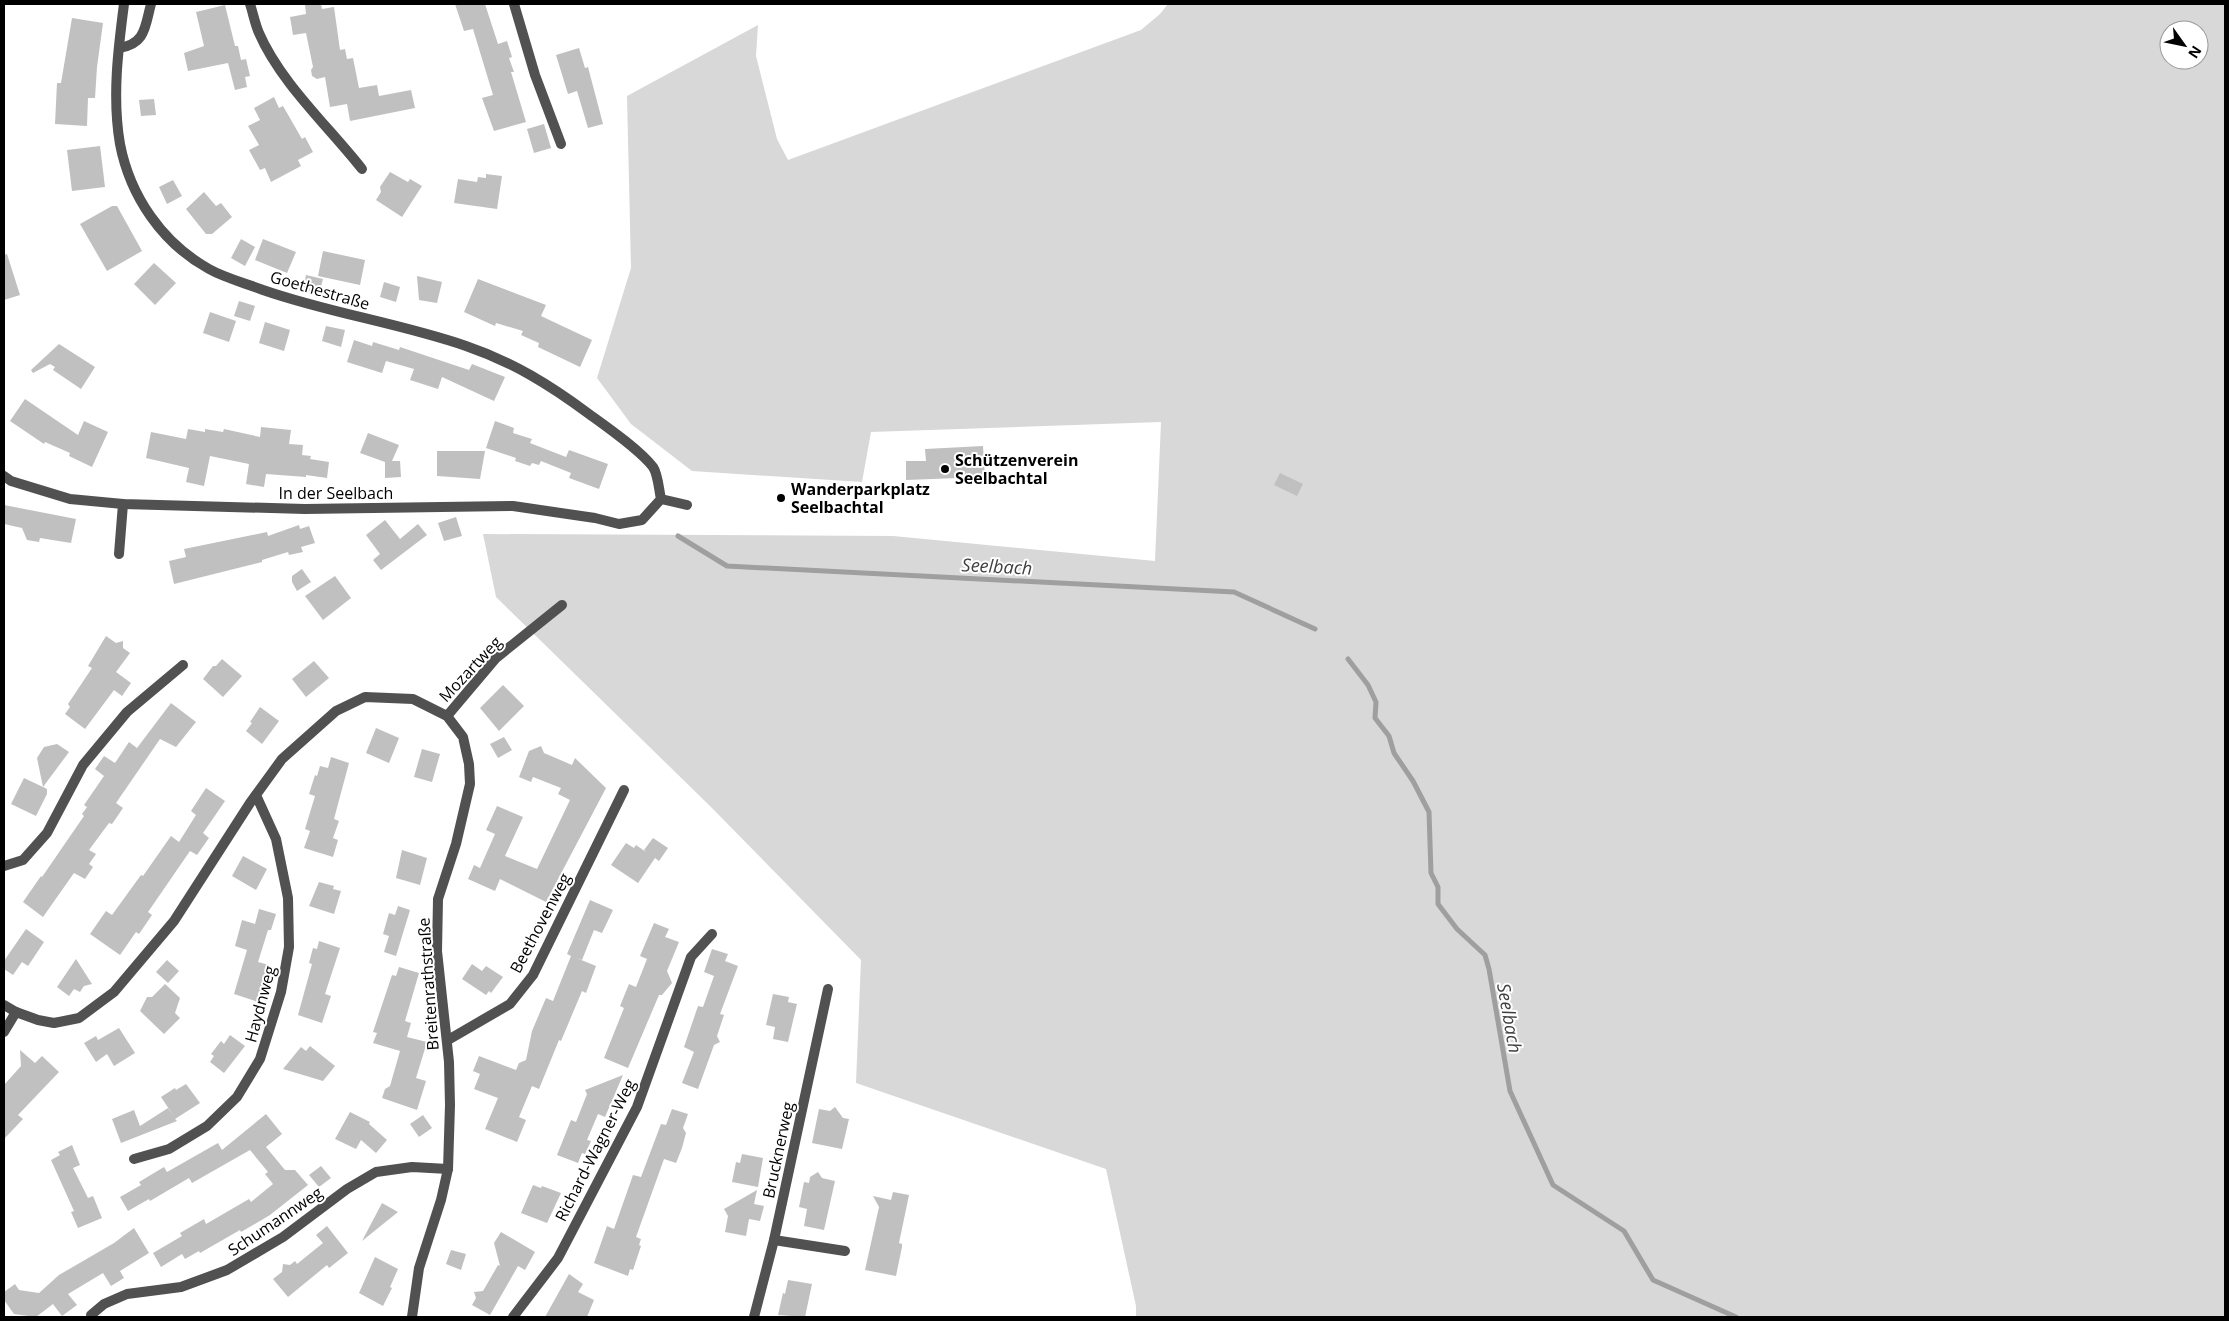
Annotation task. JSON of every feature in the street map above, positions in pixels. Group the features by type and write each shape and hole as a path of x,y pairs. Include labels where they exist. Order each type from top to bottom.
{"street":[{"name":"Goethestraße","path":"124,4 117,66 117,120 120,144 136,191 153,220 172,242 209,269 243,283 302,304 466,346 528,372 616,434 654,468 661,498"},
{"path":"119,48 135,43 142,36 151,4"},
{"path":"250,4 259,33 275,62 300,96 362,169"},
{"path":"514,4 535,76 561,144"},
{"name":"In der Seelbach","path":"4,476 10,481 70,500 123,504 305,510 513,506 595,518 619,524 642,520 661,498"},
{"path":"661,498 688,505"},
{"path":"119,554 123,504"},
{"name":"Mozartweg","path":"447,716 496,658 562,605"},
{"path":"4,866 23,860 47,833 83,765 126,712 183,665"},
{"name":"Breitenrathstraße","path":"4,1005 16,1012 38,1020 54,1023 79,1018 114,992 174,921 256,795 282,759 336,711 365,697 413,699 447,716 462,737 469,764 470,784 456,844 438,898 437,951 448,1040 450,1105 448,1169 441,1200 419,1268 412,1317"},
{"name":"Beethovenweg","path":"448,1040 510,1004 533,975 624,790"},
{"name":"Haydnweg","path":"134,1159 169,1149 207,1126 237,1097 260,1059 281,992 289,937 288,898 276,839 256,795"},
{"name":"Richard-Wagner-Weg","path":"513,1317 558,1258 637,1107 691,957 712,934"},
{"name":"Brucknerweg","path":"754,1317 774,1240 828,989"},
{"path":"4,1032 16,1012"},
{"name":"Schumannweg","path":"92,1316 104,1304 127,1294 181,1287 228,1270 276,1242 347,1189 376,1172 412,1167 448,1169"},
{"path":"774,1240 845,1251"}],"shaded area":[{"path":"1168,4 2225,4 2225,1317 1136,1317 1136,1306 1106,1169 856,1083 861,960 711,807 496,597 483,534 893,536 1155,561 1161,422 871,432 862,482 692,471 631,424 597,378 631,268 627,96 758,25 756,56 777,139 788,160 1141,30 1160,14"}],"building":[{"path":"321,4 322,9 334,7 340,50 345,49 347,59 353,58 359,88 377,85 379,96 411,90 415,108 350,121 347,104 330,107 325,77 317,79 312,76 311,70 313,67 306,33 293,35 290,17 306,14 305,5"},
{"path":"455,4 485,4 498,44 507,41 512,57 509,58 514,72 511,72 526,122 494,131 482,98 493,95 473,29 464,31"},
{"path":"225,5 235,46 238,46 241,60 246,59 250,76 245,77 247,87 235,90 228,63 188,71 184,53 204,46 196,12"},
{"path":"72,18 103,23 95,98 88,98 87,126 55,124 57,83 61,83"},
{"path":"579,48 585,68 588,67 603,124 588,128 577,91 568,94 556,55"},
{"path":"274,97 279,108 283,106 302,139 305,137 313,152 298,160 301,166 271,182 265,168 260,170 249,150 259,145 248,126 260,120 254,108"},
{"path":"154,99 156,115 141,116 139,100"},
{"path":"544,124 551,148 534,153 527,129"},
{"path":"100,146 105,187 72,191 67,150"},
{"path":"390,172 408,182 410,179 422,186 402,217 376,200 381,192 380,187"},
{"path":"486,174 502,176 497,209 454,203 458,179 477,182 478,177 486,178"},
{"path":"173,180 182,196 167,204 159,187"},
{"path":"204,192 216,206 221,203 232,217 212,234 206,234 186,209"},
{"path":"112,206 117,206 142,251 107,271 80,224"},
{"path":"241,239 255,247 245,266 231,258"},
{"path":"263,239 296,252 287,273 255,260"},
{"path":"323,251 365,260 360,285 318,276"},
{"path":"7,254 20,295 4,300 4,255"},
{"path":"154,263 176,283 155,305 134,284"},
{"path":"306,275 323,279 319,294 303,291"},
{"path":"417,276 442,282 437,303 419,300"},
{"path":"478,279 546,305 541,316 592,340 580,367 538,347 539,343 521,335 523,331 496,323 495,326 464,312"},
{"path":"384,282 400,287 396,302 380,297"},
{"path":"239,301 255,306 250,321 234,316"},
{"path":"210,312 236,321 229,342 203,333"},
{"path":"265,322 290,330 284,351 259,343"},
{"path":"326,326 345,330 341,347 322,341"},
{"path":"354,340 372,346 373,342 399,350 400,347 469,370 472,364 505,377 494,401 442,377 438,389 410,380 414,369 386,361 382,373 347,362"},
{"path":"59,344 95,367 81,389 53,370 55,367 50,364 33,373 31,370"},
{"path":"25,399 78,435 84,421 108,432 92,467 69,456 70,453 45,442 44,444 10,421"},
{"path":"495,421 514,428 513,433 532,439 530,443 566,457 569,450 608,464 599,489 569,478 571,473 541,461 539,465 532,463 530,466 515,461 516,458 486,448"},
{"path":"261,427 291,430 289,444 303,445 302,455 311,456 310,459 329,462 327,478 306,475 306,477 266,474 264,487 246,484 249,464 210,456 204,486 186,482 189,468 146,458 151,432 186,439 188,429 205,432 205,429 223,432 224,429 260,437"},
{"path":"368,433 399,445 392,461 400,461 401,477 385,478 385,462 360,453"},
{"name":"Schützenverein Seelbachtal","path":"983,446 985,477 906,480 906,461 926,461 925,449"},
{"path":"437,451 485,451 480,479 437,476"},
{"path":"1280,473 1303,484 1297,496 1274,485"},
{"path":"4,505 76,519 71,543 40,538 39,542 27,540 22,528 4,524"},
{"path":"456,517 462,536 444,541 438,523"},
{"path":"385,520 400,539 418,524 427,535 381,570 373,560 380,554 366,535"},
{"path":"299,525 300,529 309,526 315,543 301,547 303,552 289,555 288,552 262,560 262,562 174,584 169,561 186,557 184,549 267,532 268,536"},
{"path":"302,569 311,582 297,591 292,582 292,576"},
{"path":"335,576 351,598 323,620 305,596"},
{"path":"106,636 116,643 123,641 123,648 130,653 116,672 131,683 122,696 114,690 85,729 65,714 70,707 68,704 92,668 88,666"},
{"path":"222,659 242,676 223,697 203,679 213,666 216,666"},
{"path":"314,661 329,678 306,697 292,679"},
{"path":"503,685 524,706 499,731 480,708"},
{"path":"171,703 196,722 176,747 160,739 116,803 123,808 112,824 109,823 89,850 96,854 89,864 93,867 85,879 74,873 43,917 23,902 84,816 82,814 87,807 84,805 104,776 95,769 104,756 115,763 129,742 137,748"},
{"path":"260,707 279,721 262,744 246,731"},
{"path":"376,728 399,738 389,763 366,753"},
{"path":"504,737 512,750 498,758 490,744"},
{"path":"57,744 69,752 43,787 37,758 44,747"},
{"path":"541,746 544,753 572,765 575,758 606,788 546,902 500,879 495,891 468,879 474,865 480,868 495,834 486,830 497,806 523,817 505,856 537,869 570,800 558,794 561,788 533,777 531,782 519,777 529,751"},
{"path":"422,749 440,754 432,782 414,777"},
{"path":"331,757 349,763 334,819 339,821 333,838 338,840 333,857 304,848 310,831 305,829 315,796 309,794 320,766 328,768"},
{"path":"24,778 47,789 47,794 36,816 11,804"},
{"path":"206,788 225,801 203,833 209,838 197,855 190,851 148,912 152,915 139,934 136,932 120,955 90,934 106,911 112,915 141,875 143,876 171,836 179,842 196,815 191,811"},
{"path":"653,838 668,848 659,861 655,858 638,883 611,865 626,843 634,848 636,845 646,852 644,850"},
{"path":"402,850 427,858 420,885 396,878"},
{"path":"243,856 267,869 256,890 232,876"},
{"path":"319,882 334,886 333,889 341,891 334,914 309,906"},
{"path":"590,900 613,910 602,933 594,930 582,960 574,957 596,966 586,993 582,991 561,1041 559,1040 539,1089 532,1086 519,1117 526,1120 517,1142 485,1129 498,1098 474,1089 480,1074 473,1071 479,1056 516,1070 519,1063 526,1060 532,1031 546,998 553,1001 571,956 567,954"},
{"path":"398,906 410,910 396,956 384,952 389,936 383,934 389,913 395,915"},
{"path":"259,909 276,914 271,930 268,930 258,962 269,965 258,1002 234,994 247,950 235,946 242,920 255,924"},
{"path":"654,923 669,929 665,937 679,942 667,971 672,983 662,995 659,995 628,1068 604,1058 624,1008 620,1006 629,984 636,987 647,959 640,956"},
{"path":"26,929 44,942 28,966 22,962 13,975 4,969 4,961"},
{"path":"319,941 340,948 325,994 331,996 322,1023 298,1015 312,964 309,963 313,948 317,949"},
{"path":"712,949 728,954 725,961 738,966 720,1014 724,1015 717,1036 720,1042 714,1045 698,1089 682,1083 694,1052 684,1047 698,1006 703,1007 714,976 704,972"},
{"path":"76,959 92,984 84,986 80,992 74,989 69,996 57,987"},
{"path":"167,960 179,971 168,983 156,972"},
{"path":"472,964 482,971 486,966 503,977 491,993 489,991 486,995 462,979"},
{"path":"399,967 419,973 405,1021 411,1023 407,1037 427,1042 416,1078 426,1081 417,1110 382,1098 385,1089 390,1086 400,1051 373,1043 377,1033 373,1032 392,975 396,976"},
{"path":"165,984 180,998 175,1013 180,1018 164,1034 140,1011 147,997 152,997"},
{"path":"773,994 789,997 788,1002 797,1004 788,1042 773,1039 775,1027 766,1025"},
{"path":"119,1028 135,1053 114,1066 107,1054 96,1062 84,1043 96,1036 98,1040"},
{"path":"230,1035 245,1046 224,1073 210,1062 214,1056 211,1054 221,1041 224,1044"},
{"path":"310,1046 335,1066 323,1081 283,1069 301,1047 306,1051"},
{"path":"20,1050 35,1063 42,1056 59,1072 18,1115 23,1119 4,1139 4,1085 21,1066"},
{"path":"623,1075 605,1117 598,1114 587,1140 591,1141 585,1154 582,1153 578,1163 557,1155 571,1120 576,1122 587,1094 585,1090"},
{"path":"186,1084 200,1103 175,1119 177,1121 121,1143 112,1119 134,1110 140,1126 168,1108 175,1118 161,1097 175,1088 176,1090"},
{"path":"835,1107 843,1118 849,1119 842,1149 812,1143 819,1109 830,1111"},
{"path":"672,1109 688,1114 683,1128 686,1133 676,1163 664,1159 636,1237 641,1239 639,1245 641,1246 633,1270 630,1269 628,1276 594,1263 607,1226 614,1229 633,1175 641,1177 661,1124 666,1125"},
{"path":"350,1112 370,1122 369,1124 387,1140 376,1153 361,1140 356,1149 335,1139"},
{"path":"266,1114 282,1134 266,1147 285,1170 295,1170 308,1185 270,1215 241,1232 240,1230 200,1253 199,1251 185,1259 182,1254 161,1267 153,1253 182,1236 180,1233 204,1219 206,1224 249,1199 251,1202 273,1184 265,1174 268,1172 250,1150 192,1183 189,1178 150,1201 149,1199 128,1211 120,1197 141,1185 139,1182 164,1167 167,1172 218,1143 222,1150"},
{"path":"423,1115 432,1128 419,1137 410,1124"},
{"path":"72,1145 80,1165 73,1168 88,1198 93,1196 102,1218 78,1228 71,1212 74,1211 51,1160 60,1155 58,1152"},
{"path":"742,1154 763,1158 758,1187 732,1182 736,1162 740,1163"},
{"path":"321,1166 331,1178 319,1187 309,1175"},
{"path":"818,1172 822,1178 835,1181 824,1230 804,1226 807,1209 799,1207 804,1182 809,1183 810,1177"},
{"path":"533,1185 541,1188 542,1186 561,1193 547,1223 521,1213"},
{"path":"757,1190 754,1204 764,1206 760,1221 749,1219 746,1236 725,1232 728,1216 724,1209"},
{"path":"893,1192 909,1195 899,1243 902,1244 902,1247 896,1276 865,1270 879,1207 873,1196 891,1200"},
{"path":"382,1203 398,1212 362,1241"},
{"path":"327,1226 348,1253 329,1268 327,1265 288,1297 273,1279 282,1272 283,1264 290,1265 295,1261 297,1264 323,1243 316,1235"},
{"path":"134,1228 149,1253 120,1271 124,1278 111,1286 103,1273 68,1294 77,1305 62,1316 53,1304 36,1317 14,1314 4,1300 4,1292 15,1284 19,1290 39,1293 59,1275 114,1243"},
{"path":"501,1232 535,1252 525,1270 518,1266 490,1315 472,1305 476,1298 474,1292 483,1291 498,1265 500,1266 494,1243"},
{"path":"451,1250 466,1254 461,1270 446,1264"},
{"path":"375,1257 398,1269 390,1287 392,1288 383,1306 359,1293"},
{"path":"569,1274 583,1284 578,1292 594,1300 587,1317 545,1317"},
{"path":"788,1280 812,1284 805,1317 778,1315"}],"waterway":[{"name":"Seelbach","path":"678,536 727,566 1234,592 1315,629"},
{"name":"Seelbach","path":"1348,659 1368,685 1376,702 1375,718 1389,736 1394,753 1413,781 1429,812 1431,873 1438,887 1438,904 1457,929 1485,955 1510,1091 1553,1185 1624,1231 1653,1280 1736,1317"}],"place":[{"name":"Schützenverein Seelbachtal","path":"945,469"},
{"name":"Wanderparkplatz Seelbachtal","path":"781,498"}]}
